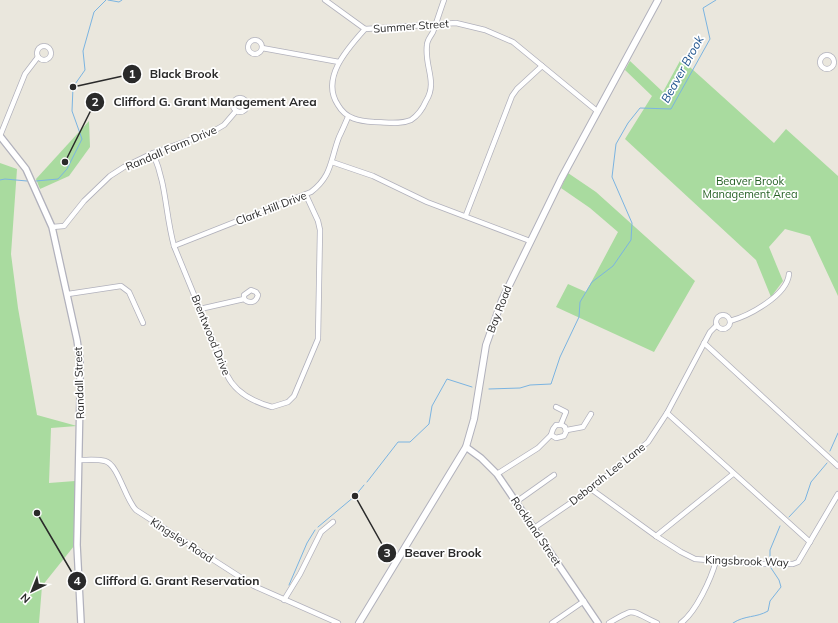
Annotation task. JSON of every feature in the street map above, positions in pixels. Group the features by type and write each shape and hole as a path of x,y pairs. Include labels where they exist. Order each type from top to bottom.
{"main road":[{"name":"Bay Road","path":"359,623 466,447 474,419 486,345 492,323 512,276 597,111 658,0"}],"street":[{"name":"Summer Street","path":"325,0 365,29 456,23 485,30 513,42 597,111"},
{"path":"365,29 339,62 332,85 333,94 338,106 348,117 366,121 396,122 409,120 416,116 428,98 432,87 426,48 444,0"},
{"path":"262,48 339,62"},
{"path":"0,136 25,74 38,57"},
{"path":"466,215 512,96 517,88 542,66"},
{"name":"Randall Farm Drive","path":"52,227 64,226 84,201 110,176 124,167 153,153 212,132 224,125 236,111"},
{"name":"Clark Hill Drive","path":"174,246 306,194 319,186 324,180 332,162 339,137 348,117"},
{"name":"Randall Street","path":"0,136 26,169 52,227 68,294 80,360 80,460 77,545 81,623"},
{"name":"Brentwood Drive","path":"153,153 164,185 169,228 174,246 231,385 264,405 272,407 288,402 298,388 318,339 320,230 318,221 306,194"},
{"path":"332,162 373,176 428,202 466,215 530,241"},
{"name":"Deborah Lee Lane","path":"717,325 724,328 728,326 730,321 771,300 785,285 789,274"},
{"path":"68,294 121,286 129,292 143,323"},
{"path":"200,309 244,299"},
{"name":"Deborah Lee Lane","path":"534,528 591,489 648,442 666,413 710,332 717,325 717,319 720,315 727,316 730,321"},
{"path":"704,343 838,466"},
{"path":"497,474 538,448 551,434 555,426 561,424 566,412 556,407"},
{"path":"666,413 810,542"},
{"path":"567,430 583,427 591,414"},
{"path":"561,424 567,430"},
{"path":"551,434 556,438 560,437 565,435 567,430"},
{"name":"Rockland Street","path":"466,447 481,458 497,474 598,623"},
{"name":"Kingsley Road","path":"80,460 103,460 113,466 128,500 136,510 235,574 254,586 338,623"},
{"path":"656,536 733,474"},
{"path":"516,502 554,475"},
{"name":"Kingsbrook Way","path":"591,489 656,536 688,556 703,560 716,561 793,564 798,562 838,494"},
{"path":"284,600 300,574 321,532 333,522"},
{"path":"681,623 686,620 702,594 716,561"},
{"path":"552,623 584,601"},
{"path":"609,623 628,612 634,611 657,623"}],"green space":[{"name":"Beaver Brook Management Area","path":"681,59 774,143 786,129 838,176 838,296 810,236 785,229 769,247 783,281 771,297 756,260 625,139 652,96 625,70 630,61 663,92"},
{"path":"89,121 90,147 69,176 40,189 36,179"},
{"path":"0,163 17,169 11,254 18,308 37,415 77,426 51,428 49,483 75,481 74,546 42,586 39,623 0,623"},
{"path":"568,173 596,192 695,281 654,352 556,307 568,284 586,292 618,232 590,208 561,188"}],"waterway":[{"path":"36,181 58,179 67,169 82,139 72,111 73,87 85,70 83,51 94,12 106,0"},
{"path":"108,0 119,2 122,0"},
{"name":"Beaver Brook","path":"489,389 520,388 530,385 551,384 560,357 579,317 580,302 592,282 613,266 631,240 632,223 612,177 616,144 628,123 640,108 671,109 710,39 703,8 716,0"},
{"path":"0,180 27,181"},
{"name":"Beaver Brook","path":"367,482 398,442 410,442 429,424 432,406 447,379 472,387"},
{"path":"830,451 838,433"},
{"path":"789,517 805,500 811,482 827,463"},
{"name":"Beaver Brook","path":"318,527 355,496 364,485"},
{"path":"770,560 770,550 780,526"},
{"name":"Beaver Brook","path":"289,585 307,543 315,530"},
{"path":"733,623 737,620 759,615 768,611 770,601 781,587 779,580 771,568"}],"place":[{"name":"Black Brook","path":"73,87"},
{"name":"Clifford G. Grant Management Area","path":"65,162"},
{"name":"Beaver Brook","path":"355,496"},
{"name":"Clifford G. Grant Reservation","path":"37,513"}]}
